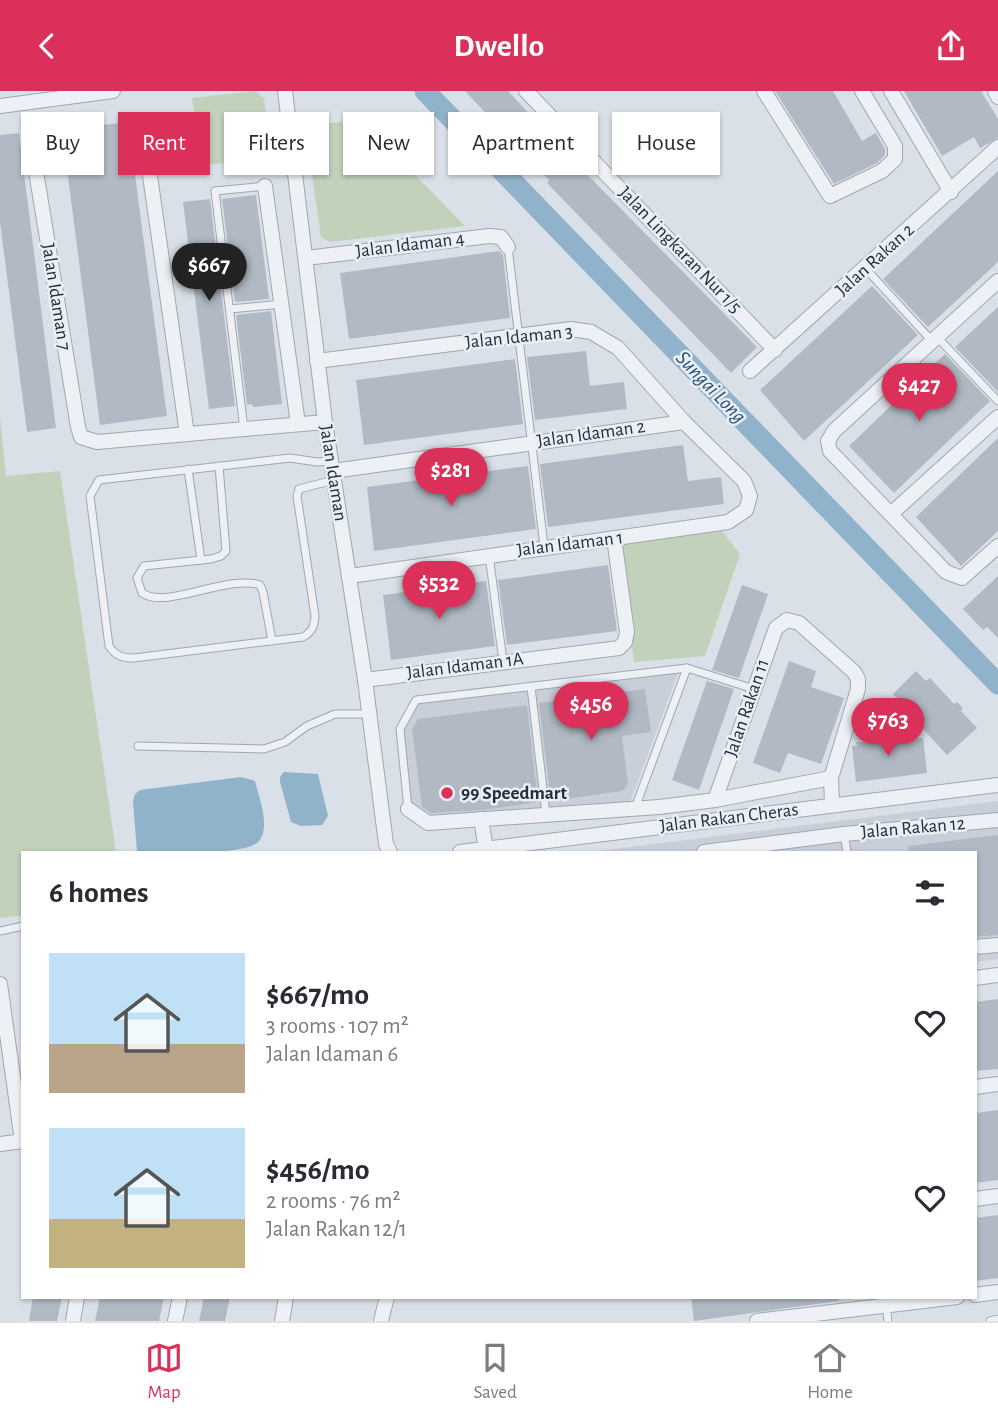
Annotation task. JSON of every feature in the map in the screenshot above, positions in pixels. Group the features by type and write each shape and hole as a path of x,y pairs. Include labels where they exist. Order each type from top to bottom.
{"street":[{"path":"0,106 113,91"},
{"name":"Jalan Idaman","path":"285,91 325,422 350,576 386,843 390,851"},
{"name":"Jalan Lingkaran Nur 1/5","path":"526,91 775,349"},
{"path":"764,91 828,195 833,196 882,171 897,155 895,146 862,91"},
{"path":"891,91 951,192"},
{"path":"995,91 998,97"},
{"name":"Jalan Rakan 2","path":"750,371 998,147"},
{"name":"Jalan Idaman 7","path":"37,175 81,437 97,442 187,434"},
{"path":"150,175 187,434 325,422"},
{"path":"265,185 268,190 298,424"},
{"name":"Jalan Idaman 4","path":"306,258 488,236 501,237 508,247"},
{"path":"998,281 834,431 828,441 830,451 946,572 962,578 998,546"},
{"name":"Jalan Idaman 3","path":"317,361 571,329 591,332 618,348 684,422 744,481 750,496 746,510"},
{"path":"892,513 998,417"},
{"name":"Jalan Idaman 2","path":"333,471 684,422"},
{"name":"Jalan Idaman 1","path":"350,576 489,554 728,522 746,510"},
{"name":"Jalan Idaman 1A","path":"365,680 619,648 625,642 627,632 614,538"},
{"name":"Jalan Rakan 11","path":"715,800 776,628 787,620 799,624 854,672 858,679 858,689 831,778"},
{"path":"408,809 428,823 635,809 715,800 831,778 832,804"},
{"name":"Jalan Rakan Cheras","path":"469,851 559,846 580,837 998,785"},
{"path":"576,813 580,837"},
{"path":"481,819 486,849"},
{"name":"Jalan Rakan 12","path":"712,851 845,834 998,820"},
{"path":"977,947 998,945"},
{"path":"977,978 998,975"},
{"path":"0,984 21,1134"},
{"path":"977,1087 998,1084"},
{"path":"0,1144 21,1141"},
{"path":"977,1199 998,1196"},
{"path":"977,1294 998,1292"},
{"path":"73,1321 77,1299"},
{"path":"175,1321 180,1299"},
{"path":"282,1321 286,1299"},
{"path":"381,1321 386,1299"},
{"path":"757,1321 885,1301 921,1299"}],"lane":[{"path":"244,429 215,191 265,185"},
{"path":"508,247 544,547"},
{"path":"865,268 998,401"},
{"path":"230,310 283,304"},
{"path":"289,458 317,462 333,471 299,489 297,496 315,616 310,633 272,641 134,658 115,654 109,646 90,503 93,488 99,480 289,458"},
{"path":"219,466 226,551 220,557 144,566 137,578 142,593 156,599 240,582 260,585 272,641"},
{"path":"188,469 201,560"},
{"path":"489,554 503,661"},
{"path":"408,809 400,729 416,700 687,668 754,689"},
{"path":"635,809 687,668"},
{"path":"531,687 546,815"},
{"path":"138,746 264,749 285,741 307,726 335,714 369,714"},
{"path":"845,834 847,851"},
{"path":"0,931 21,926"},
{"path":"885,1301 887,1321"},
{"path":"990,1321 998,1319"}],"shaded area":[{"path":"678,673 630,803 429,818 410,805 403,729 419,702"},
{"path":"998,801 998,959 977,962 977,851 598,851"}],"green space":[{"path":"255,91 264,98 266,112 224,112 224,163 210,165 210,112 194,112 192,98"},
{"path":"343,122 343,175 415,175 465,226 330,242 321,237 312,175 329,175 329,123"},
{"path":"0,416 6,476 60,471 116,851 21,851 21,915 0,918"},
{"path":"722,531 740,554 705,656 634,662 618,543"}],"water":[{"path":"284,772 318,774 328,816 322,825 301,826 291,822 280,782"},
{"path":"241,777 255,781 263,811 263,834 253,845 240,849 137,851 133,801 140,790"}],"building":[{"path":"465,91 508,91 528,112 485,112"},
{"path":"775,91 833,91 862,141 876,133 885,149 885,155 877,163 834,184"},
{"path":"904,91 981,91 998,119 998,138 980,148 974,137 942,156"},
{"path":"118,123 118,175 135,175 167,416 100,425 68,175 104,175 104,125"},
{"path":"19,133 21,175 24,175 56,428 27,432 0,222 0,135"},
{"path":"998,171 998,262 928,327 883,279"},
{"path":"544,175 588,175 757,347 731,373 547,183 549,180"},
{"path":"256,195 269,299 235,302 222,199"},
{"path":"210,199 235,406 209,409 183,202"},
{"path":"499,251 503,255 510,318 349,339 340,273"},
{"path":"872,286 918,335 804,441 760,390"},
{"path":"998,307 998,392 955,347"},
{"path":"271,311 282,404 253,407 252,404 247,405 236,315"},
{"path":"586,351 590,386 624,382 627,409 535,420 527,357"},
{"path":"945,354 990,401 894,493 849,446"},
{"path":"515,359 523,424 364,445 356,380"},
{"path":"998,438 998,531 961,566 916,517"},
{"path":"683,445 688,481 721,477 724,504 548,527 540,464"},
{"path":"528,466 536,529 374,551 367,487"},
{"path":"608,565 617,631 507,645 498,580"},
{"path":"998,576 998,638 987,627 983,630 963,609"},
{"path":"486,581 495,646 391,660 383,595"},
{"path":"742,585 768,594 739,678 712,670"},
{"path":"789,661 816,671 811,687 844,698 821,764 788,753 780,773 753,763"},
{"path":"916,671 926,681 930,678 954,704 957,702 963,708 961,711 977,728 947,755 893,694"},
{"path":"707,681 734,689 699,790 672,780"},
{"path":"645,689 651,732 622,736 628,785 622,791 551,801 539,703"},
{"path":"527,705 538,802 484,810 431,813 422,807 412,729 418,719"},
{"path":"865,733 895,741 923,738 927,773 856,782 852,746 857,746 856,742 863,742"},
{"path":"998,835 998,935 977,937 977,851 909,851 908,846"},
{"path":"998,999 998,1069 977,1071 977,1002"},
{"path":"998,1110 998,1180 977,1183 977,1113"},
{"path":"998,1215 998,1278 977,1281 977,1218"},
{"path":"33,1299 62,1299 57,1321 29,1321"},
{"path":"100,1299 164,1299 159,1321 95,1321"},
{"path":"204,1299 230,1299 225,1321 199,1321"},
{"path":"691,1299 839,1299 839,1301 694,1321"}],"waterway":[{"name":"Sungai Long","path":"425,91 998,684"}],"place":[{"name":"99 Speedmart","path":"447,793"}]}
